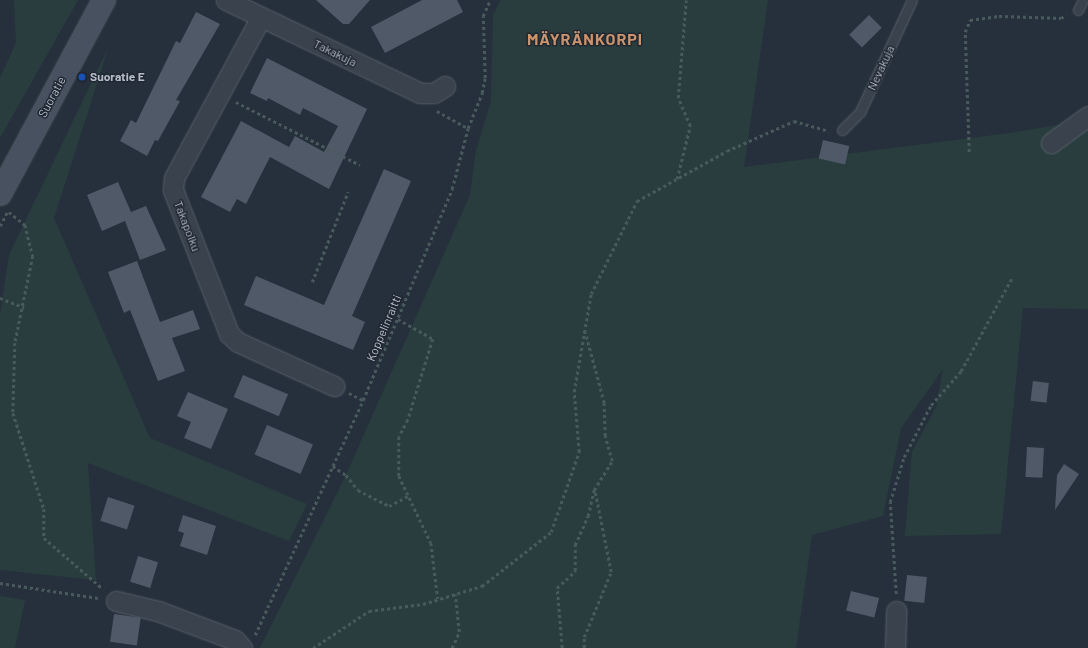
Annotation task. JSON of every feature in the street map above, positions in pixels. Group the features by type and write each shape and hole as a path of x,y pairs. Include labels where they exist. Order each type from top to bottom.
{"street":[{"name":"Suoratie","path":"4,203 104,0"},
{"name":"Takakuja","path":"226,0 420,93"},
{"name":"Takapolku","path":"261,17 174,178 173,190 225,328 238,342 334,386"},
{"path":"420,93 434,93 445,86"},
{"path":"1051,143 1088,116"},
{"path":"116,601 165,614 234,640 247,643"},
{"path":"895,648 896,611"}],"lane":[{"name":"Nevakuja","path":"842,130 860,112 912,0"},
{"path":"1078,10 1084,0"}],"path":[{"name":"Koppelinraitti","path":"247,643 333,466 398,319 452,189 468,128 480,102 485,78 483,16 490,0"},
{"path":"677,179 690,126 678,98 686,0"},
{"path":"969,152 965,32 970,20 999,16 1061,18 1078,10"},
{"path":"420,93 438,112 468,128"},
{"path":"220,94 360,165"},
{"path":"313,648 369,611 438,599 482,586 551,532 579,452 574,392 591,294 637,201 727,151 794,121 826,131 842,130"},
{"path":"312,282 348,192"},
{"path":"4,203 26,225 33,256 24,308 15,342 13,413 44,509 44,538 116,601"},
{"path":"896,611 890,502 904,457 931,405 961,371 1013,276"},
{"path":"0,298 24,308"},
{"path":"398,319 433,339 408,420 399,437 399,476 430,543 438,599"},
{"path":"562,648 557,588 575,571 575,545 588,516 594,490 612,461 606,436 604,403 585,332"},
{"path":"333,466 346,475 358,490 389,506 408,496"},
{"path":"584,648 584,637 611,572 594,490"},
{"path":"0,583 116,601"},
{"path":"452,648 459,632 455,594"}],"green space":[{"path":"14,0 78,0 0,138 0,78 16,43"},
{"path":"501,0 768,0 744,167 1010,133 1088,120 1088,309 1023,308 1001,534 905,536 912,452 936,407 943,369 901,428 883,516 812,535 796,648 260,648 346,475 470,195 476,151 491,101 493,15"},
{"path":"109,46 54,218 150,438 307,504 289,541 88,463 96,580 0,570 0,315 9,255"},
{"path":"0,596 25,600 15,648 0,648"}],"building":[{"path":"316,0 370,0 349,24 343,24"},
{"path":"422,0 457,0 463,12 385,53 371,27"},
{"path":"196,12 220,24 176,100 180,101 158,141 155,140 147,156 120,141 131,120 136,123 176,41 180,43"},
{"path":"869,15 882,28 862,48 849,35"},
{"path":"267,58 367,109 329,189 270,157 246,204 237,199 230,212 201,197 241,121 289,147 295,136 324,152 338,126 303,108 300,115 268,98 267,101 250,93"},
{"path":"823,140 849,146 845,165 819,159"},
{"path":"384,169 411,181 352,316 365,322 353,350 244,305 256,276 324,305"},
{"path":"118,182 131,212 146,206 166,250 140,260 125,221 102,231 87,195"},
{"path":"137,261 160,322 193,310 200,329 172,338 185,371 158,381 130,310 124,313 108,272"},
{"path":"243,375 288,394 279,416 234,397"},
{"path":"1033,381 1049,383 1046,403 1031,401"},
{"path":"188,392 228,409 211,449 184,438 191,422 177,416"},
{"path":"267,425 313,445 301,474 254,454"},
{"path":"1027,447 1044,448 1042,478 1025,477"},
{"path":"1064,464 1079,474 1055,510 1057,475"},
{"path":"108,497 135,506 127,529 100,521"},
{"path":"183,515 216,526 207,555 180,546 184,533 178,531"},
{"path":"138,556 158,562 150,588 130,582"},
{"path":"907,575 927,577 924,603 904,601"},
{"path":"851,591 879,598 874,617 846,610"},
{"path":"114,614 141,618 137,645 110,642"}],"place":[{"name":"Suoratie E","path":"82,77"}],"district":[{"name":"MÄYRÄNKORPI","path":"585,39"}]}
